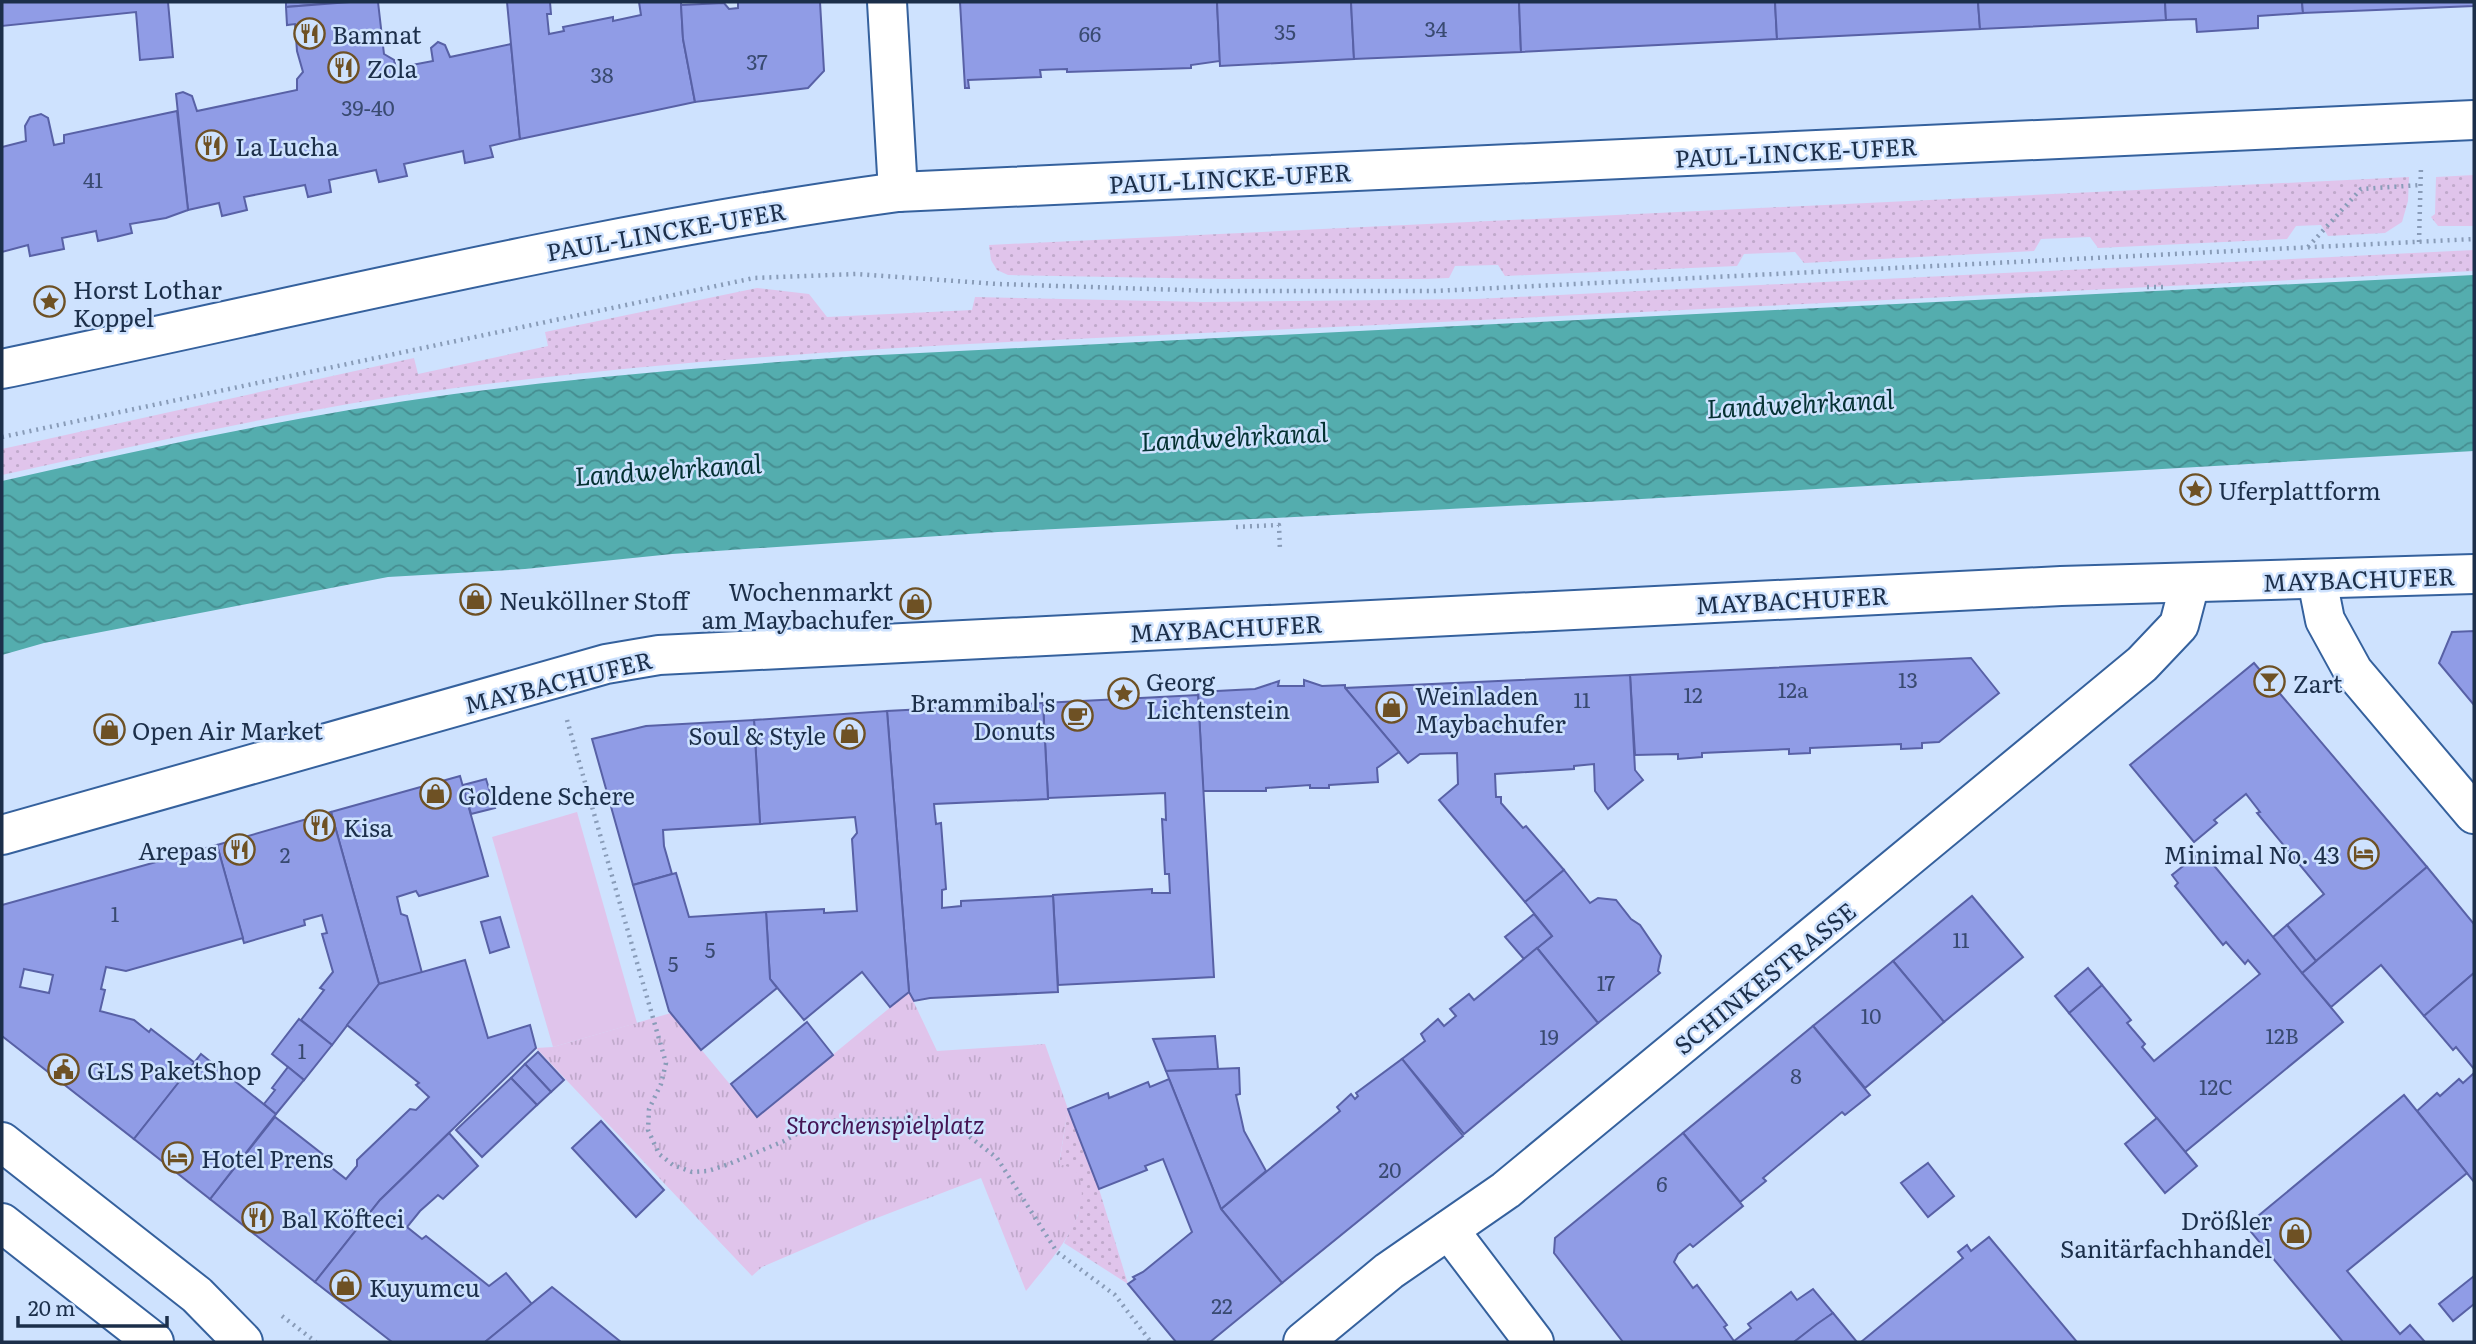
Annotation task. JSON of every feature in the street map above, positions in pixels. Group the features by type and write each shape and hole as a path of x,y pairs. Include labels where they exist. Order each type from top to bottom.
{"street":[{"path":"887,2 898,192"},
{"name":"PAUL-LINCKE-UFER","path":"2,369 540,253 712,220 898,192 2474,120"},
{"name":"MAYBACHUFER","path":"2,835 606,664 650,656 2061,586 2474,574"},
{"path":"2317,580 2325,620 2353,671 2474,814"},
{"name":"SCHINKESTRASSE","path":"1303,1342 1389,1271 1506,1191 2142,664 2179,625 2190,583"},
{"path":"2,1142 197,1295 243,1342"},
{"path":"2,1223 154,1342"},
{"path":"1449,1230 1534,1342"}],"path":[{"path":"2307,247 2361,189 2421,185"},
{"path":"2419,242 2420,204"},
{"path":"2,437 754,278 856,274 998,284 1212,291 1435,291 2474,239"},
{"path":"2147,288 2165,287"},
{"path":"1236,527 1279,525 1280,551"},
{"path":"567,720 667,1063 649,1109 648,1129 659,1154 673,1165 692,1172 708,1171 752,1156 813,1125 829,1121 924,1118 961,1130 997,1158 1057,1252 1115,1295 1151,1342"},
{"path":"278,1313 316,1342"}],"green space":[{"path":"2474,175 2474,226 2438,226 2431,217 2435,214 2436,177"},
{"path":"2409,177 2408,201 2402,222 2385,233 2328,236 2321,225 2296,226 2287,239 2098,248 2090,237 2041,239 2034,251 1804,263 1795,252 1744,254 1737,266 1505,276 1498,265 1455,266 1449,278 1426,279 1008,275 997,270 991,260 989,245"},
{"path":"2474,250 2474,271 1031,341 685,363 455,388 341,405 2,475 2,449 414,358 418,374 548,346 545,332 757,288 809,294 827,317 972,310 975,297 1204,302 1476,299"},
{"path":"577,812 637,1023 553,1047 492,837"},
{"name":"Storchenspielplatz","path":"909,992 937,1051 1045,1044 1068,1109 1059,1164 1075,1169 1081,1185 1081,1201 1069,1234 1026,1291 981,1178 869,1221 762,1267 752,1276 536,1048 553,1047 671,1013 757,1117"},
{"path":"1068,1109 1099,1189 1128,1284 1064,1243 1078,1215 1079,1206 1059,1165"}],"water":[{"name":"Landwehrkanal","path":"2474,275 2474,451 1607,501 998,532 672,554 525,569 388,577 44,643 2,655 2,481 227,433 397,402 605,377 860,356"}],"building":[{"path":"2,2 168,2 173,57 140,60 136,12 2,26"},
{"path":"286,2 350,2 286,7"},
{"path":"378,2 384,54 394,60 396,68 433,61 431,48 438,42 445,45 450,57 511,44 520,139 490,146 493,157 465,163 463,151 404,164 407,176 379,182 376,170 329,180 331,192 308,197 305,185 244,197 247,210 222,216 219,203 188,210 176,94 183,92 192,96 197,111 297,90 297,79 303,72 297,51 295,24 287,25 286,7"},
{"path":"507,2 550,2 551,14 547,14 549,34 564,31 563,27 613,17 613,21 641,15 639,2 681,2 683,39 695,102 520,139"},
{"path":"738,2 820,2 824,71 808,88 695,102 683,39 681,5 724,3 729,9 738,8"},
{"path":"960,2 1217,2 1220,61 1191,65 1191,68 1067,72 1067,69 1040,70 1041,77 968,80 969,88 965,88"},
{"path":"1217,2 1351,2 1354,59 1220,66"},
{"path":"1351,2 1519,2 1521,52 1354,59"},
{"path":"1519,2 1775,2 1777,39 1521,52"},
{"path":"1775,2 1978,2 1980,29 1777,39"},
{"path":"1978,2 2165,2 2166,20 1980,29"},
{"path":"2165,2 2302,2 2303,13 2258,16 2258,28 2197,32 2196,19 2166,20"},
{"path":"2302,2 2474,2 2474,6 2303,13"},
{"path":"177,111 188,210 166,218 130,224 132,233 98,241 96,231 62,238 64,249 30,256 28,245 2,252 2,147 26,141 25,126 30,117 41,114 48,118 54,145 64,143 64,135"},
{"path":"2474,631 2474,705 2439,663 2452,632"},
{"path":"1971,658 1999,693 1939,742 1922,743 1922,748 1901,749 1901,744 1810,748 1810,753 1789,754 1789,749 1702,753 1702,757 1678,759 1678,754 1635,755 1630,675"},
{"path":"2254,663 2427,867 2316,961 2287,925 2324,894 2257,813 2260,812 2246,794 2214,820 2217,823 2194,842 2130,765"},
{"path":"1630,675 1635,770 1643,780 1608,809 1595,791 1594,764 1574,766 1574,769 1495,774 1496,797 1501,797 1501,803 1523,828 1526,826 1564,870 1525,902 1439,800 1458,784 1457,753 1420,754 1408,763 1345,688"},
{"path":"1304,680 1322,686 1345,685 1399,752 1377,768 1378,782 1329,785 1329,788 1310,788 1310,785 1266,788 1266,791 1203,791 1198,692 1255,689 1279,681 1278,686 1304,686"},
{"path":"1198,695 1214,977 1058,985 1053,895 1152,889 1152,893 1170,893 1169,874 1165,874 1162,819 1166,820 1165,793 1048,798 1043,703"},
{"path":"1043,703 1048,799 934,804 936,824 941,823 946,889 942,890 942,908 961,906 961,901 1053,896 1058,992 914,1001 909,992 887,711"},
{"path":"887,711 909,992 890,1007 862,972 804,1020 770,979 766,912 824,909 824,913 857,911 852,839 857,833 855,817 760,824 754,720"},
{"path":"754,720 760,824 663,830 664,846 672,874 633,885 592,739 646,726"},
{"path":"460,776 488,876 419,896 416,891 397,897 401,914 407,916 422,973 379,984 331,812"},
{"path":"486,779 495,808 471,814 463,785"},
{"path":"331,812 379,984 332,1045 301,1020 324,990 320,988 333,972 322,934 327,933 322,915 304,920 305,925 244,943 217,845"},
{"path":"217,845 243,938 126,971 106,967 101,989 105,990 100,1011 134,1020 149,1032 151,1029 195,1063 134,1139 2,1036 2,905","holes":["24,969 53,975 49,993 20,987"]},
{"path":"2202,851 2343,1022 2185,1152 2069,1013 2102,985 2131,1020 2127,1023 2145,1044 2142,1047 2154,1061 2260,974 2248,960 2245,964 2226,942 2223,945 2175,886 2178,883 2172,875"},
{"path":"2427,867 2474,924 2474,973 2424,1016 2381,965 2331,1007 2302,973"},
{"path":"1564,870 1590,903 1598,898 1616,900 1631,919 1640,925 1661,956 1658,971 1660,973 1598,1023 1537,948 1552,936 1525,902"},
{"path":"676,873 689,917 766,912 770,979 777,988 701,1050 669,1011 633,885"},
{"path":"1972,896 2023,957 1944,1022 1893,961"},
{"path":"1534,914 1552,936 1524,959 1505,937"},
{"path":"500,917 509,947 490,953 481,922"},
{"path":"2287,925 2316,961 2302,973 2273,937"},
{"path":"1537,948 1598,1023 1464,1134 1402,1059 1425,1041 1421,1034 1438,1019 1444,1026 1456,1016 1450,1009 1469,994 1474,1000"},
{"path":"465,960 488,1038 530,1025 536,1048 380,1200 315,1282 210,1199 275,1117 330,1160 327,1164 346,1179 357,1166 357,1160 410,1109 416,1110 429,1097 416,1085 419,1083 347,1025 379,984"},
{"path":"1893,961 1944,1022 1865,1088 1813,1026"},
{"path":"2088,968 2102,985 2069,1013 2055,996"},
{"path":"2474,973 2474,1069 2456,1047 2453,1050 2424,1016"},
{"path":"299,1019 332,1045 304,1080 272,1054"},
{"path":"807,1022 833,1055 757,1117 731,1084"},
{"path":"1813,1026 1870,1095 1845,1115 1842,1112 1763,1178 1766,1181 1740,1202 1683,1133"},
{"path":"1215,1036 1218,1069 1166,1071 1153,1039"},
{"path":"538,1052 564,1080 551,1092 525,1064"},
{"path":"201,1054 276,1114 210,1199 134,1139"},
{"path":"1402,1059 1463,1136 1282,1283 1221,1209 1340,1111 1337,1107 1351,1094 1355,1099 1358,1096 1356,1093"},
{"path":"525,1064 551,1092 537,1105 511,1078"},
{"path":"288,1067 304,1080 276,1114 264,1104"},
{"path":"1239,1068 1240,1094 1236,1095 1244,1131 1266,1171 1221,1209 1166,1071"},
{"path":"2474,1073 2474,1182 2417,1111 2437,1093 2440,1096 2459,1079 2463,1083"},
{"path":"511,1078 537,1105 482,1157 456,1130"},
{"path":"1169,1079 1221,1209 1282,1283 1210,1342 1176,1342 1128,1284 1135,1279 1133,1277 1192,1232 1163,1159 1145,1166 1147,1170 1099,1189 1068,1109 1108,1093 1109,1098 1148,1082 1150,1087"},
{"path":"2404,1095 2467,1173 2347,1271 2400,1334 2410,1325 2425,1342 2343,1342 2246,1226"},
{"path":"2157,1118 2197,1166 2165,1193 2125,1144"},
{"path":"601,1121 664,1190 636,1217 572,1148"},
{"path":"449,1133 478,1166 443,1199 438,1195 407,1227 422,1239 426,1236 489,1286 506,1273 532,1304 485,1342 392,1342 315,1282 380,1200"},
{"path":"1683,1133 1743,1206 1693,1247 1690,1244 1678,1254 1674,1262 1693,1288 1697,1285 1727,1325 1724,1327 1734,1341 1751,1328 1748,1324 1791,1292 1797,1300 1813,1289 1833,1313 1794,1342 1623,1342 1554,1253 1555,1238"},
{"path":"1928,1163 1954,1196 1928,1217 1901,1183"},
{"path":"1989,1237 2077,1342 1861,1342 1963,1258 1958,1252 1967,1245 1971,1251"},
{"path":"2474,1276 2474,1304 2453,1321 2439,1304"},
{"path":"552,1287 621,1342 485,1342"},
{"path":"1833,1313 1857,1342 1794,1342 1817,1324"}],"place":[{"name":"Bamnat","path":"309,33"},
{"name":"Zola","path":"344,67"},
{"name":"La Lucha","path":"212,145"},
{"name":"Horst Lothar Koppel","path":"50,302"},
{"name":"Uferplattform","path":"2195,489"},
{"name":"Neuköllner Stoff","path":"476,599"},
{"name":"Wochenmarkt am Maybachufer","path":"916,604"},
{"name":"Zart","path":"2270,682"},
{"name":"Georg Lichtenstein","path":"1123,694"},
{"name":"Weinladen Maybachufer","path":"1392,708"},
{"name":"Brammibal's Donuts","path":"1078,715"},
{"name":"Open Air Market","path":"109,729"},
{"name":"Soul & Style","path":"849,734"},
{"name":"Goldene Schere","path":"435,794"},
{"name":"Kisa","path":"320,826"},
{"name":"Arepas","path":"240,849"},
{"name":"Minimal No. 43","path":"2363,853"},
{"name":"GLS PaketShop","path":"64,1069"},
{"name":"Hotel Prens","path":"178,1157"},
{"name":"Bal Köfteci","path":"258,1217"},
{"name":"Drößler Sanitärfachhandel","path":"2295,1233"},
{"name":"Kuyumcu","path":"346,1286"}]}
